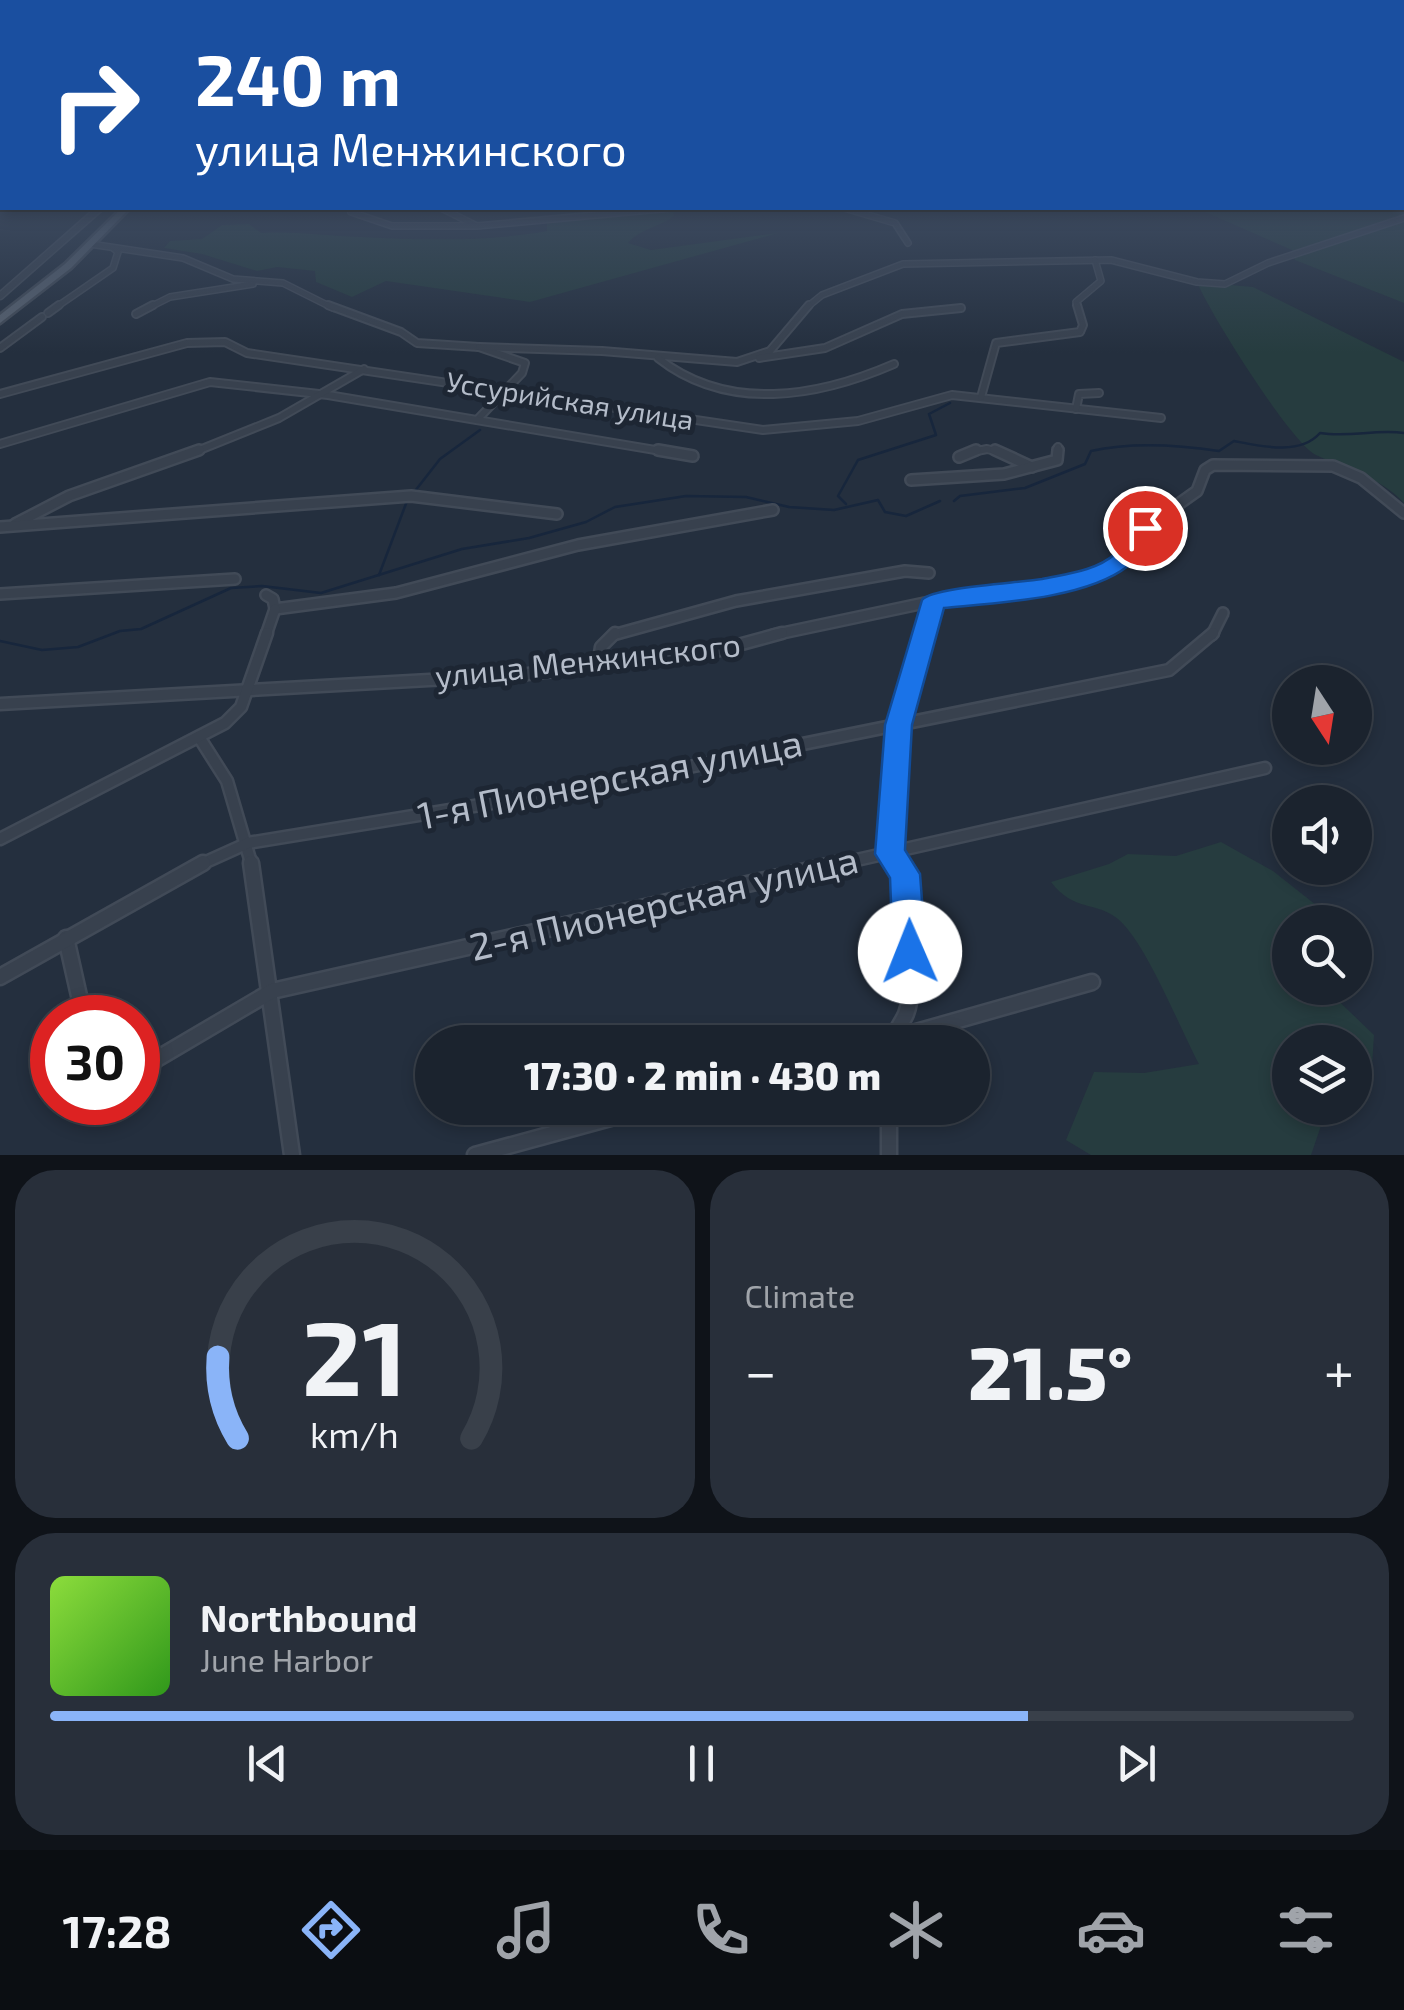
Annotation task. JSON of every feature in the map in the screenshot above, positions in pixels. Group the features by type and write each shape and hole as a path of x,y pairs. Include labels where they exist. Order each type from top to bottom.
{"main road":[{"path":"0,320 88,246"}],"street":[{"path":"0,296 57,246"},
{"path":"100,246 183,258 234,279 268,280 296,288 333,308 401,332 417,343 602,351 718,362 825,348 902,314 961,308"},
{"path":"756,358 779,343 813,300 874,272 935,261 1095,260 1124,262 1197,282 1225,284 1268,263 1320,246"},
{"path":"0,348 113,268 118,252 112,248"},
{"path":"981,397 994,345 1080,332 1083,325 1076,302 1101,280 1095,260"},
{"path":"136,314 170,297 268,280"},
{"name":"Уссурийская улица","path":"0,394 187,344 225,342 247,353 764,430 844,424 952,395 1161,418"},
{"path":"477,420 522,373 525,363 480,347"},
{"path":"658,358 679,377 708,387 748,392 828,389 894,364"},
{"path":"13,526 55,501 256,430 328,395 364,370"},
{"path":"0,444 210,382 328,395 693,456"},
{"path":"1076,409 1079,394 1099,393"},
{"path":"911,480 996,474 1032,466 1056,460 1058,447"},
{"path":"959,457 968,452 996,450 1032,466"},
{"name":"улица Менжинского","path":"0,704 518,675 705,654 822,622 934,600 1010,593 1086,578 1122,560 1145,528 1198,491 1205,470 1213,465 1333,466 1361,478 1404,513"},
{"path":"0,527 410,496 556,514"},
{"path":"275,608 396,593 578,545 773,510"},
{"path":"598,666 601,647 615,632 755,598 905,572 929,573"},
{"path":"0,594 235,579"},
{"path":"0,840 224,723 241,707 275,608 273,599 266,595"},
{"path":"898,1025 907,1011 911,974 909,896 905,874 890,854 899,725 934,600"},
{"name":"1-я Пионерская улица","path":"0,977 179,874 248,843 590,787 1169,670 1200,649 1219,628 1223,613"},
{"path":"199,737 217,760 242,814 272,991 292,1155"},
{"name":"2-я Пионерская улица","path":"160,1057 272,991 1266,768"},
{"path":"66,938 79,995"},
{"path":"945,1025 1092,982"},
{"path":"476,1155 585,1125"},
{"path":"889,1125 889,1155"}],"green space":[{"path":"638,246 651,250 732,246 530,302 386,281 352,297 316,282 315,271 277,267 257,271 202,254 164,248"},
{"path":"1283,246 1404,246 1404,303 1295,260 1292,250"},
{"path":"1197,282 1253,287 1404,362 1404,503 1374,480 1316,455 1304,445 1252,375"},
{"path":"1221,842 1272,870 1272,885 1291,885 1316,905 1272,905 1272,1005 1343,1005 1364,1025 1272,1025 1272,1125 1321,1125 1311,1155 1091,1155 1066,1140 1094,1072 1144,1073 1199,1064 1151,966 1129,931 1110,913 1068,898 1051,882 1128,854 1176,856"}],"waterway":[{"path":"846,504 838,496 858,460 936,435 929,414 950,403"},
{"path":"415,491 440,459 480,430"},
{"path":"954,501 960,496 1025,488 1085,464 1091,451 1106,448 1155,445 1219,451 1234,441 1291,447 1320,433 1404,433"},
{"path":"379,575 462,549 529,538 586,522 615,507 686,496 746,497 789,507 834,510 878,500 885,512 906,516 940,501"},
{"path":"379,575 407,501"},
{"path":"0,641 42,650 78,647 120,631 141,629 231,588 262,586 321,593 379,575"}],"route":[{"path":"910,952 905,874 890,854 899,725 934,600 968,599 1075,582 1122,560 1145,528"}]}
